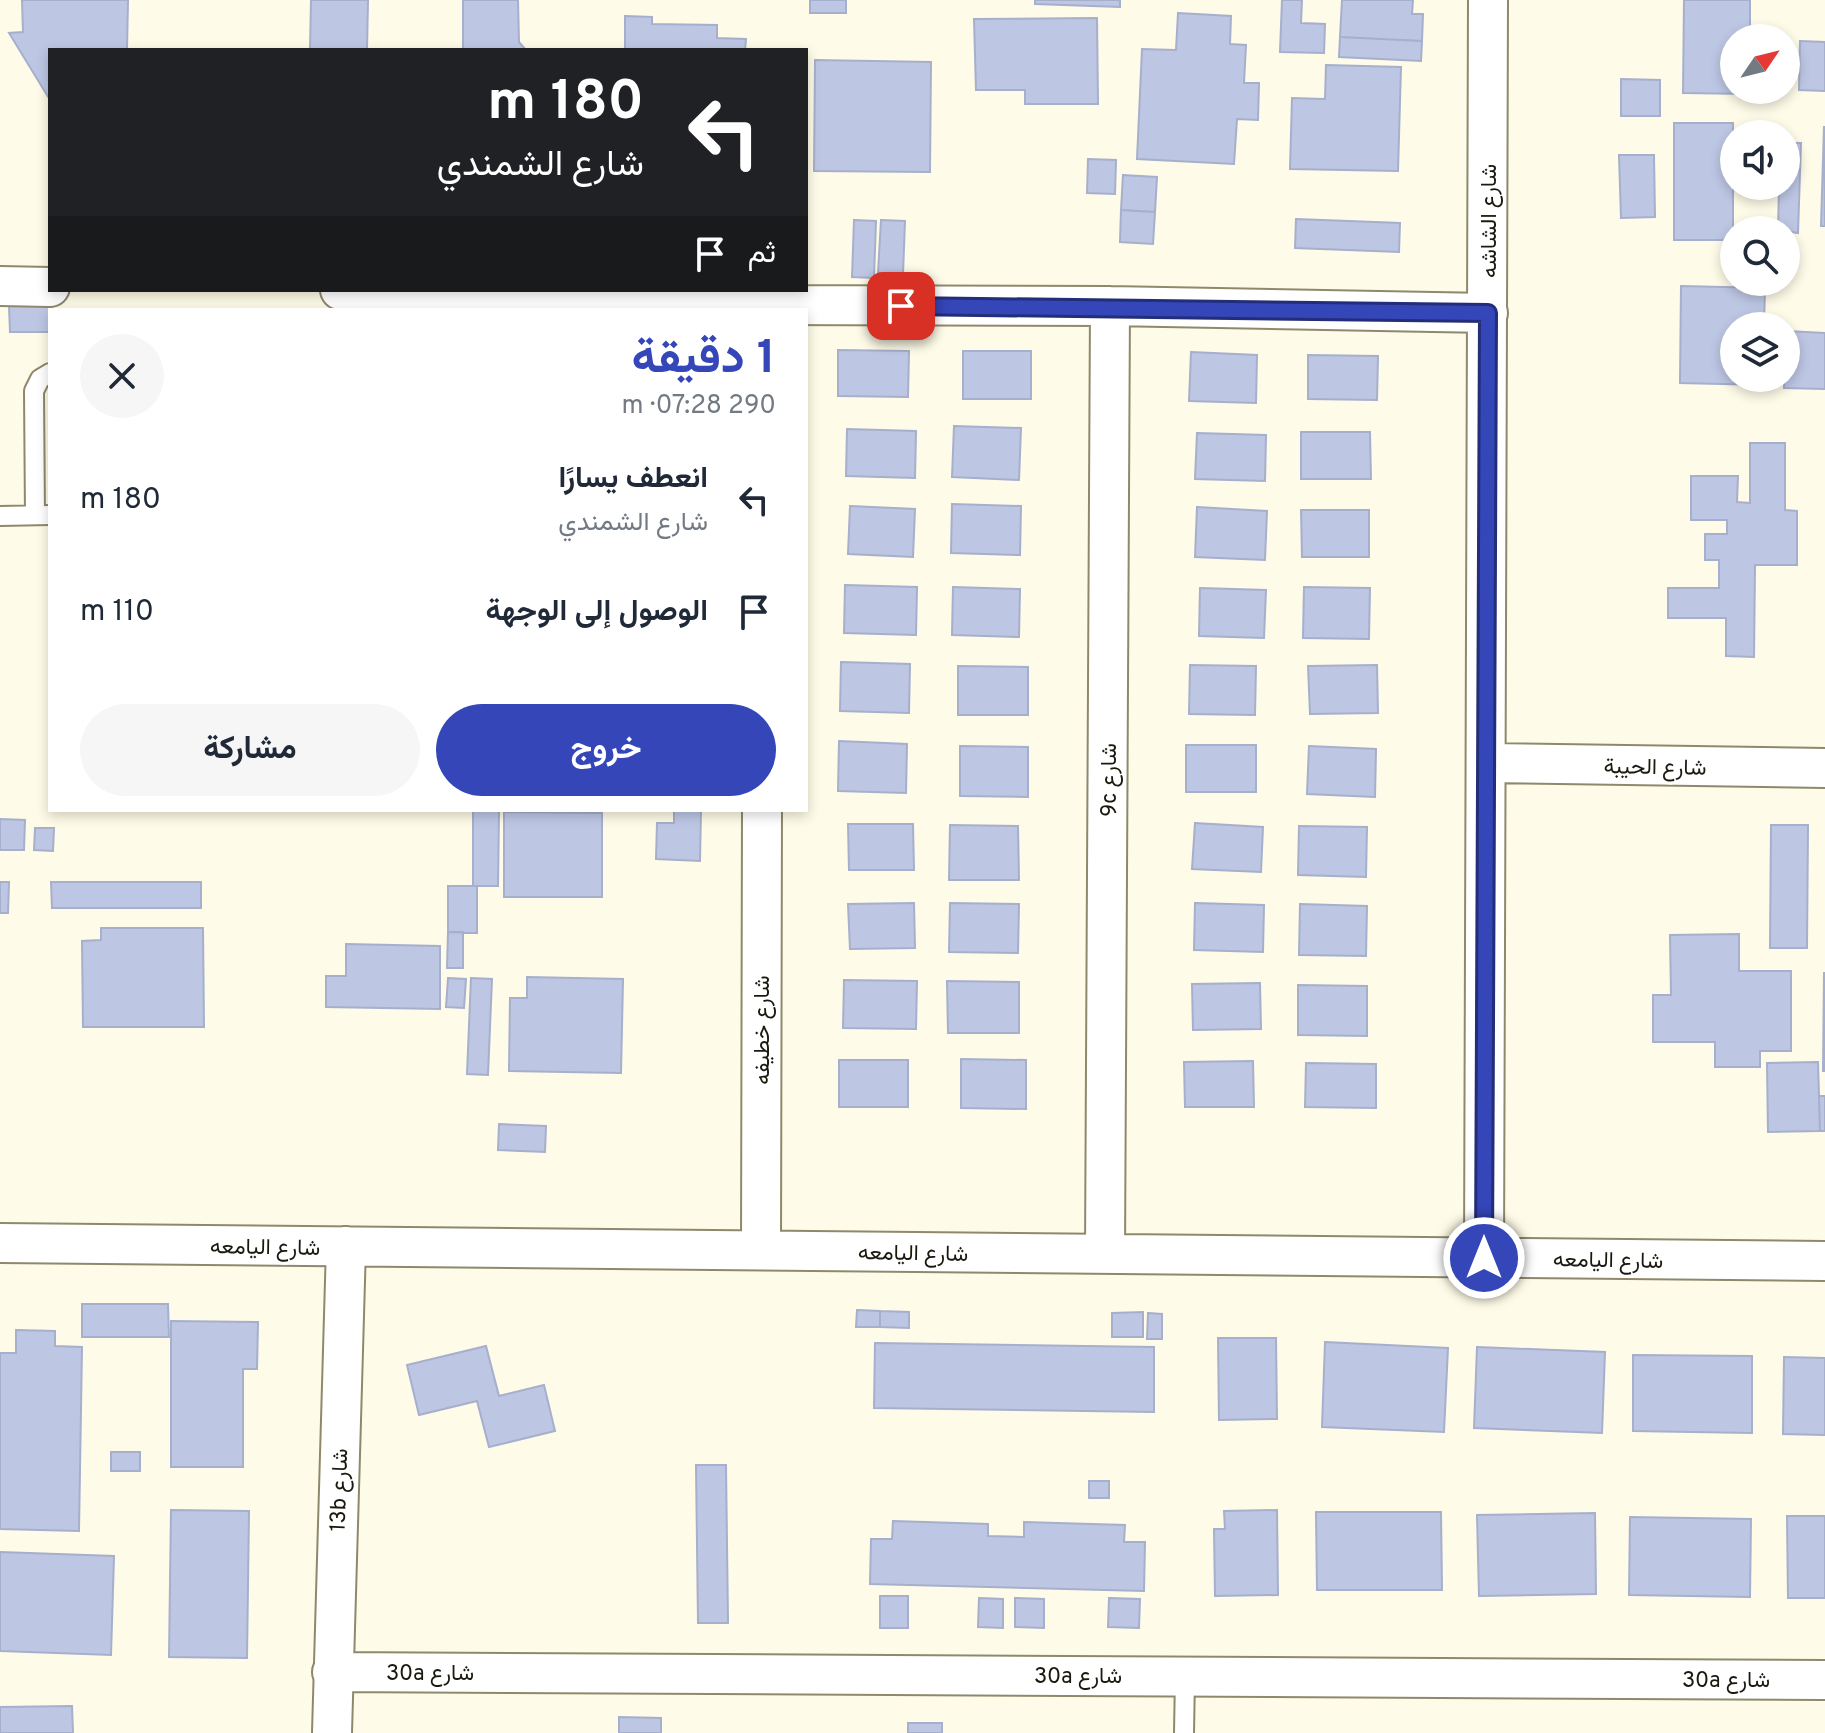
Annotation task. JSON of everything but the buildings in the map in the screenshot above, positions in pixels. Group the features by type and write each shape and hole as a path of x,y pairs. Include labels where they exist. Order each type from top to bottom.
{"street":[{"name":"شارع الشاشه","path":"1484,1258 1488,0"},
{"path":"0,286 48,287"},
{"path":"478,292 762,308 1110,306 1488,313"},
{"name":"9c شارع","path":"1105,1254 1110,306"},
{"name":"شارع الحيبة","path":"1486,763 1825,768"},
{"name":"شارع خطيفه","path":"761,1250 762,812"},
{"name":"شارع اليامعه","path":"0,1243 1825,1261"},
{"name":"13b شارع","path":"332,1733 346,1246"},
{"name":"30a شارع","path":"332,1672 1825,1680"}],"lane":[{"path":"0,516 43,515 34,391 40,379 48,374"},
{"path":"1184,1733 1185,1676"}],"route":[{"path":"901,306 1110,306 1488,313 1484,1258"}]}
